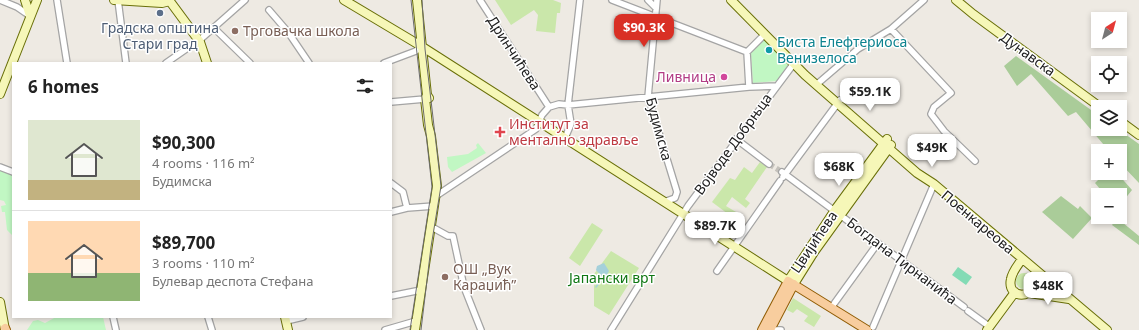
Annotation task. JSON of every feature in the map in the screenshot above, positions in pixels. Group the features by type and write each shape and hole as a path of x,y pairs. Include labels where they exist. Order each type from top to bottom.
{"main road":[{"path":"25,0 30,16"},
{"path":"0,94 37,0"},
{"path":"114,0 162,3 169,1 199,40 207,62"},
{"path":"344,0 421,46 791,283 831,308 870,329"},
{"path":"415,330 437,186 431,136 428,125 417,0"},
{"name":"Поенкареова","path":"731,0 765,34 839,102 888,144 916,165 934,184 1107,330"},
{"name":"Дунавска","path":"956,0 1091,100"},
{"path":"1127,126 1139,135"},
{"name":"Цвијићева","path":"762,330 837,213 888,144"},
{"name":"Поенкареова","path":"1015,292 1011,288 1010,280 1022,259"},
{"path":"1029,293 1045,278"},
{"name":"Цвијићева","path":"770,330 791,283"},
{"path":"988,328 1015,292 1069,299"},
{"path":"0,302 5,329"},
{"path":"285,319 288,330"}],"street":[{"path":"0,0 17,7 30,16"},
{"path":"57,0 67,62"},
{"path":"118,0 126,62"},
{"path":"167,62 199,40 245,0"},
{"name":"Дринчићева","path":"480,0 549,107"},
{"path":"565,138 571,124 568,105 580,0"},
{"path":"612,0 747,52"},
{"path":"648,0 656,8"},
{"name":"Будимска","path":"657,0 648,97 677,192 676,196 672,200 664,202"},
{"path":"818,83 858,49 891,29 924,0"},
{"path":"269,10 288,32 308,62"},
{"path":"214,28 249,62"},
{"path":"891,29 951,93 934,107 931,114 944,131 975,161"},
{"path":"749,87 747,52 765,34"},
{"path":"386,62 416,50 421,46"},
{"name":"Војводе Добрњца","path":"611,330 683,214 736,139 795,62"},
{"path":"436,196 536,129 549,107 559,104 568,105 749,87 776,86"},
{"path":"392,102 426,97"},
{"path":"717,271 782,176 839,102"},
{"path":"736,139 770,164"},
{"path":"0,167 12,172"},
{"name":"Богдана Тирнанића","path":"782,176 837,213 903,261 966,309 988,328"},
{"path":"392,184 402,191 407,208"},
{"path":"870,329 903,261 934,184"},
{"path":"392,212 407,208 434,206"},
{"path":"430,226 448,236 453,236 464,287 481,330"},
{"path":"831,308 878,243"},
{"path":"392,296 421,290"},
{"path":"113,318 116,330"},
{"path":"208,318 212,330"},
{"path":"385,330 416,321"},
{"path":"774,330 781,330"}],"green space":[{"path":"495,0 553,0 561,3 560,13 557,13 555,33 536,31 538,15 534,10 511,25"},
{"path":"764,39 790,64 777,81 753,83 751,53"},
{"path":"1016,56 1091,110 1091,130 1076,112 1068,116 1031,74 1017,86 1004,66"},
{"path":"1127,135 1139,144 1139,183 1127,170 1127,144 1103,144 1096,136"},
{"path":"478,143 486,153 452,172 448,167 447,157 468,154 477,148 476,145"},
{"path":"760,162 767,167 745,199 750,203 746,208 732,197 726,206 736,212 732,217 712,202 730,178 735,180 744,167 752,173"},
{"path":"0,170 12,175 12,235 7,230 5,212 2,212 1,206 6,205 4,201 0,200"},
{"path":"1098,180 1123,180 1132,190 1127,196 1127,188 1099,188 1095,183"},
{"path":"1061,196 1078,209 1080,206 1091,217 1091,219 1073,239 1042,212"},
{"path":"592,223 603,230 580,266 569,258"},
{"path":"1124,224 1139,236 1139,245 1112,225"},
{"name":"Јапански врт","path":"611,251 639,268 609,315 594,306 594,274"},
{"path":"958,267 972,277 966,285 952,275"},
{"path":"1024,273 1031,278 1032,281 1027,288 1024,289 1017,284 1016,281 1021,274"},
{"path":"793,298 821,316 814,327 804,321 808,316 797,309 793,313 787,310"},
{"path":"54,318 103,318 106,330 27,330 33,321 38,320 45,323"}],"water":[{"path":"604,263 609,271 604,279 596,270 597,266"}],"waterway":[{"path":"606,274 613,278"},
{"path":"596,287 603,278"}],"tunnel":[{"path":"769,164 782,172"}],"tram line":[{"path":"410,330 432,187 411,0"},
{"path":"421,330 431,247 441,186 425,49 422,0"}],"place":[{"name":"Градска општина Стари град","path":"160,13"},
{"name":"Трговачка школа","path":"235,31"},
{"name":"Биста Елефтериоса Венизелоса","path":"769,50"},
{"name":"Ливница","path":"724,77"},
{"name":"Институт за ментално здравље","path":"500,132"},
{"name":"ОШ „Вук Караџић”","path":"445,277"}]}
